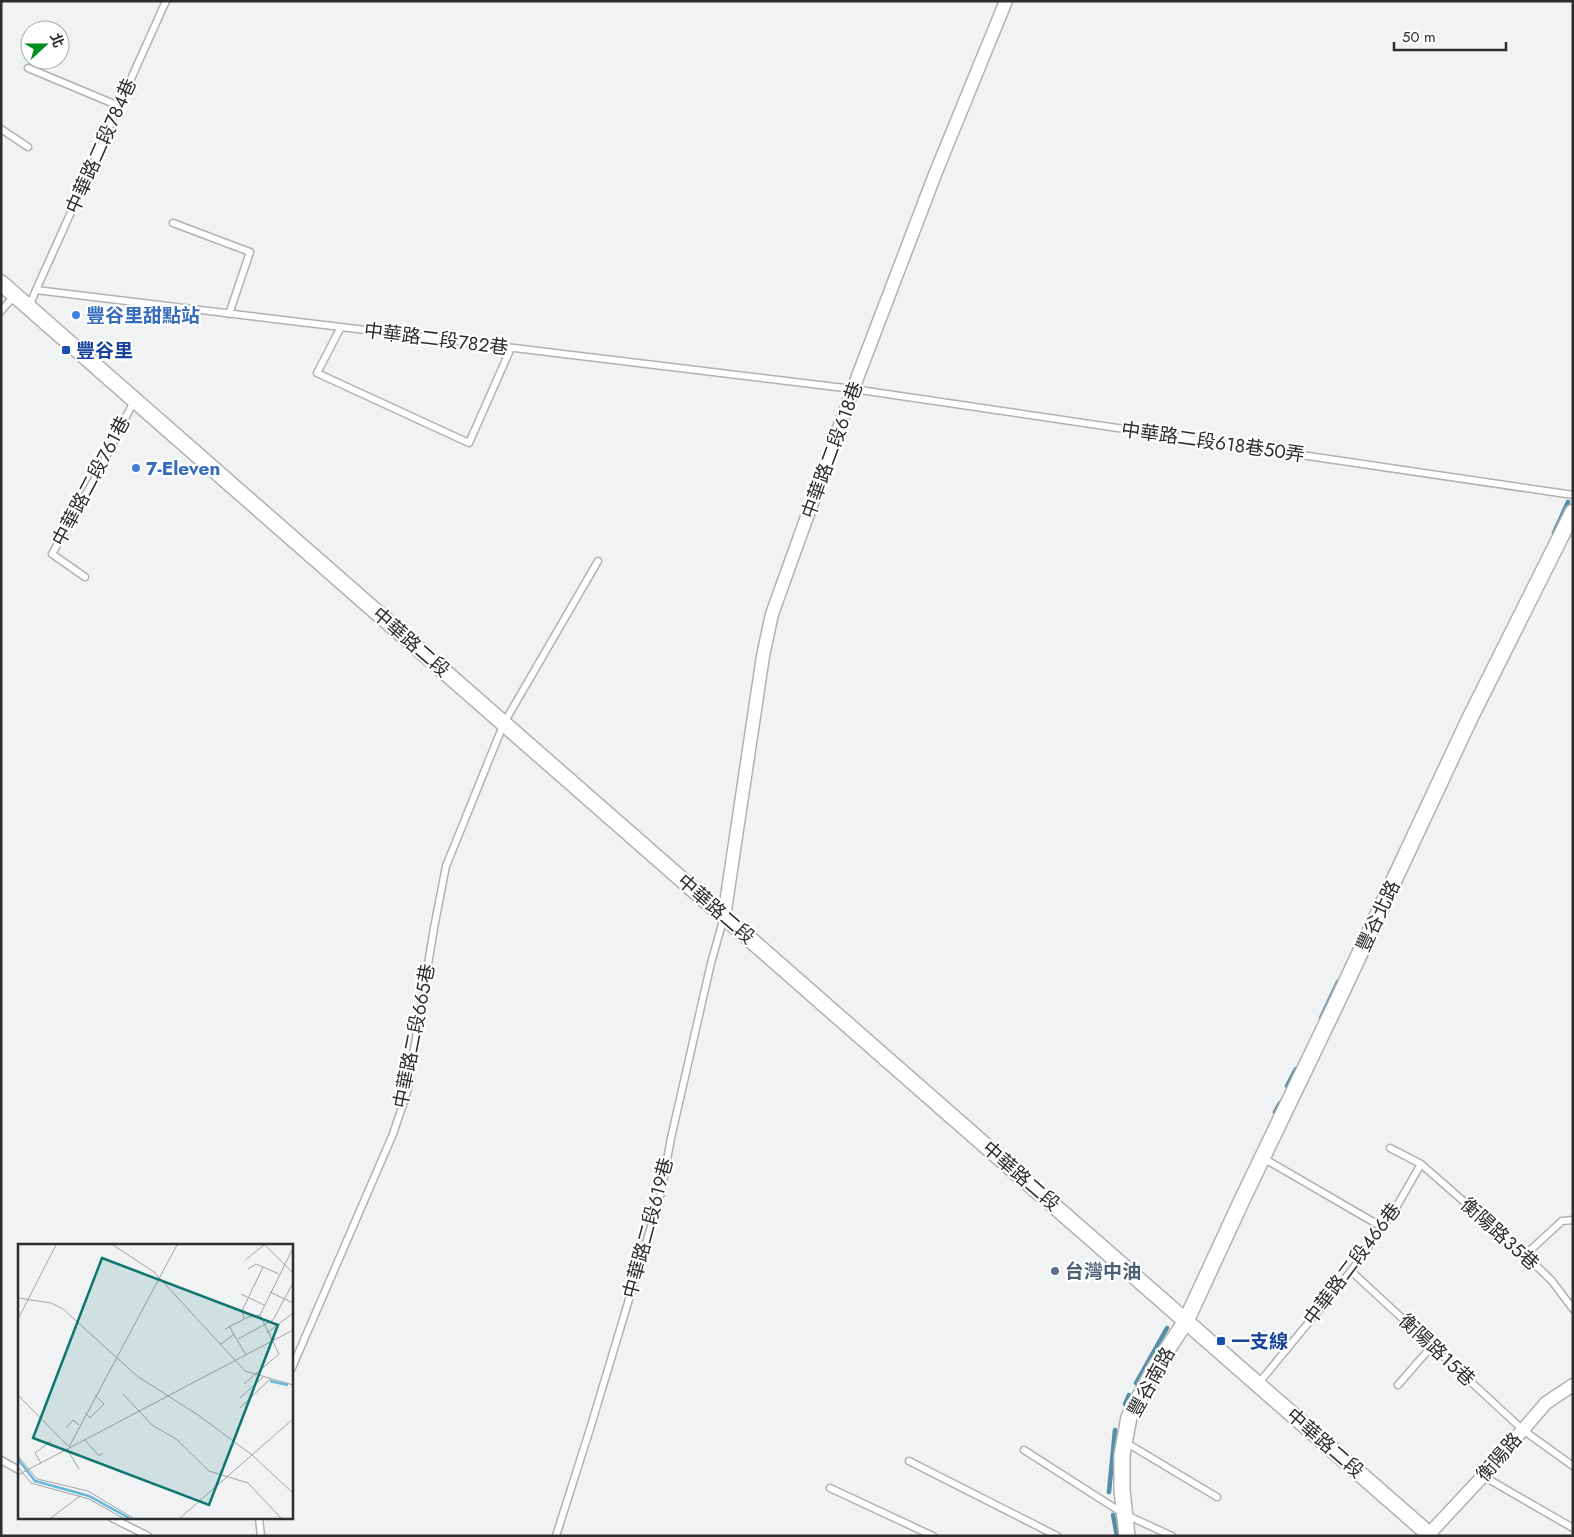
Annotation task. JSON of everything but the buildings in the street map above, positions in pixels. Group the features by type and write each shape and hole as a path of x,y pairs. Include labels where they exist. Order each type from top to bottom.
{"street":[{"name":"中華路二段618巷","path":"724,917 763,656 772,614 853,389 936,172 1006,1"},
{"name":"中華路二段","path":"1,283 1430,1535"},
{"name":"豐谷北路","path":"1186,1322 1469,720 1573,512"},
{"name":"豐谷南路","path":"1127,1536 1124,1514 1122,1455 1129,1417 1156,1368 1186,1322"},
{"name":"衡陽路","path":"1430,1535 1546,1403 1573,1386"}],"lane":[{"name":"中華路二段784巷","path":"36,290 166,1"},
{"path":"33,70 119,106"},
{"path":"1,129 28,147"},
{"path":"173,223 250,252 229,314"},
{"path":"29,307 36,290"},
{"name":"中華路二段782巷","path":"36,290 853,389"},
{"path":"1,312 15,295"},
{"path":"341,327 317,373 470,443 510,348"},
{"name":"中華路二段618巷50弄","path":"853,389 1573,495"},
{"name":"中華路二段761巷","path":"86,577 52,554 94,480 134,399"},
{"name":"中華路二段665巷","path":"292,1368 393,1134 407,1092 446,866 504,723 598,561"},
{"name":"中華路二段619巷","path":"556,1536 661,1193 670,1138 711,963 724,917"},
{"name":"衡陽路35巷","path":"1390,1148 1421,1164 1526,1255 1552,1282 1573,1309"},
{"path":"1263,1158 1382,1227"},
{"name":"中華路二段466巷","path":"1258,1384 1351,1271 1394,1211 1421,1164"},
{"path":"1526,1255 1562,1221 1573,1220"},
{"name":"衡陽路15巷","path":"1351,1271 1523,1430 1573,1466"},
{"path":"1398,1385 1432,1346"},
{"path":"1124,1441 1217,1497"},
{"path":"1024,1450 1124,1514 1172,1536"},
{"path":"1,1460 18,1469"},
{"path":"909,1461 1057,1536"},
{"path":"1483,1476 1573,1528"},
{"path":"830,1488 933,1536"},
{"path":"116,1520 148,1536"},
{"path":"259,1520 261,1536"}],"waterway":[{"path":"1554,533 1568,502"},
{"path":"1321,1018 1338,982"},
{"path":"1287,1086 1296,1069"},
{"path":"1275,1112 1280,1103"},
{"path":"1136,1383 1167,1328"},
{"path":"1125,1404 1129,1395"},
{"path":"1109,1492 1115,1430"},
{"path":"1113,1515 1117,1536"}],"place":[{"name":"豐谷里甜點站","path":"76,315"},
{"name":"豐谷里","path":"66,350"},
{"name":"7-Eleven","path":"136,468"},
{"name":"台灣中油","path":"1055,1271"},
{"name":"一支線","path":"1221,1341"}]}
